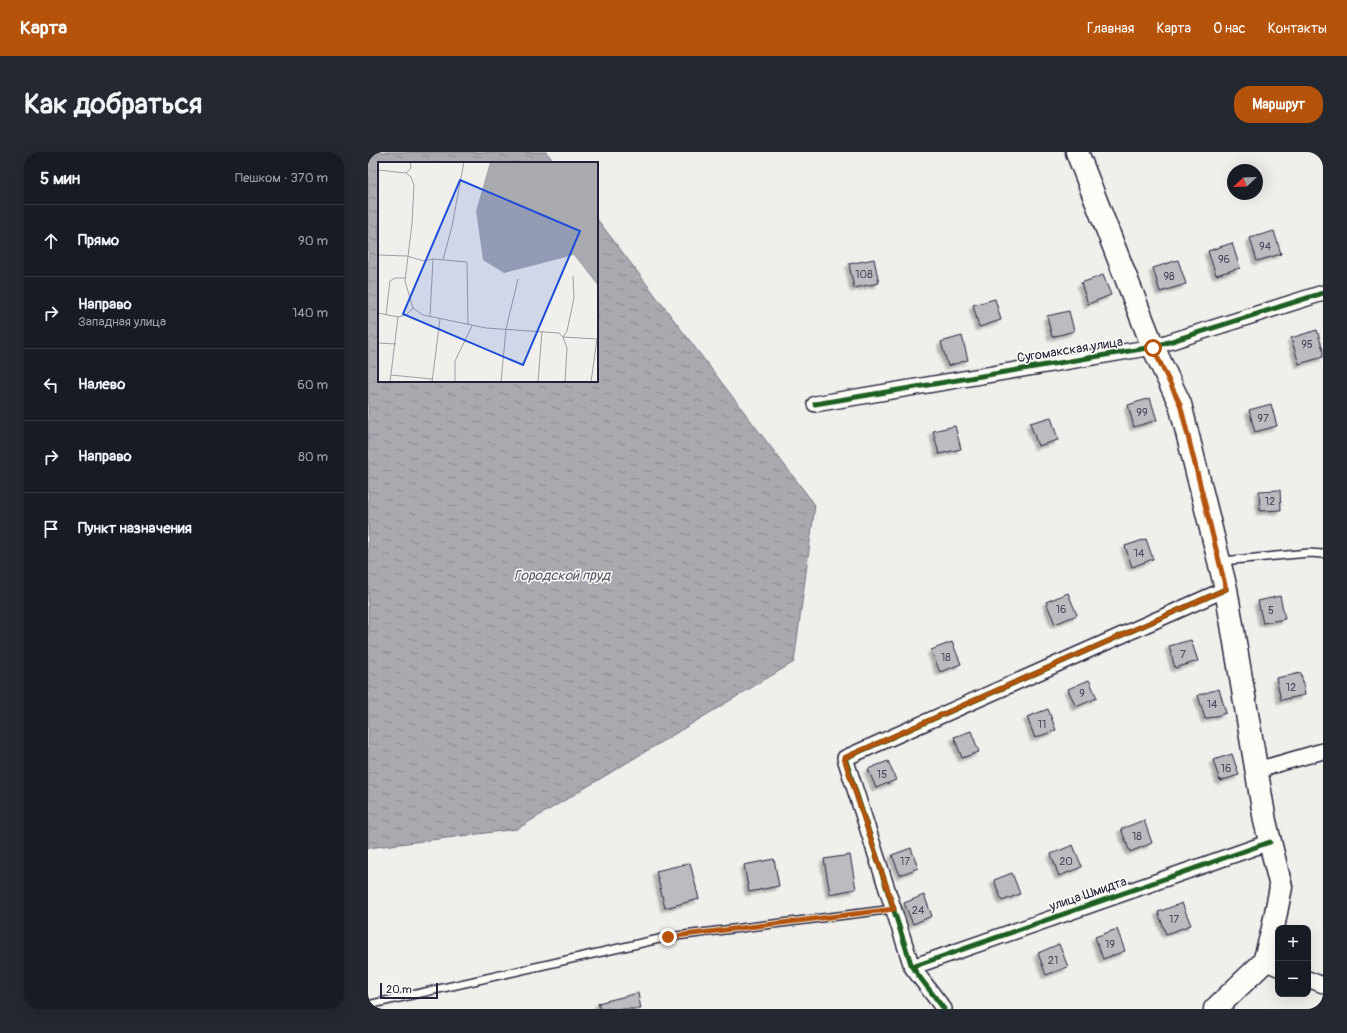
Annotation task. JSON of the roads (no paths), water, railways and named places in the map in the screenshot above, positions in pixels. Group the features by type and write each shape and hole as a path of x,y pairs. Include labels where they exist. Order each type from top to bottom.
{"main road":[{"path":"1077,152 1153,348 1180,404 1226,589 1270,842 1281,888 1271,965 1215,1009"}],"street":[{"name":"Сугомакская улица","path":"815,404 1153,348 1323,293"},
{"path":"944,1009 912,968 844,758 1226,589"},
{"path":"1257,770 1323,751"},
{"name":"улица Шмидта","path":"912,968 1270,842"},
{"path":"1311,980 1323,985"}],"lane":[{"path":"1219,561 1309,553 1323,554"},
{"path":"368,1005 668,937 894,909"}],"water":[{"name":"Городской пруд","path":"368,152 546,152 554,162 378,162 378,382 598,382 598,220 815,505 794,662 517,829 368,848"}]}
